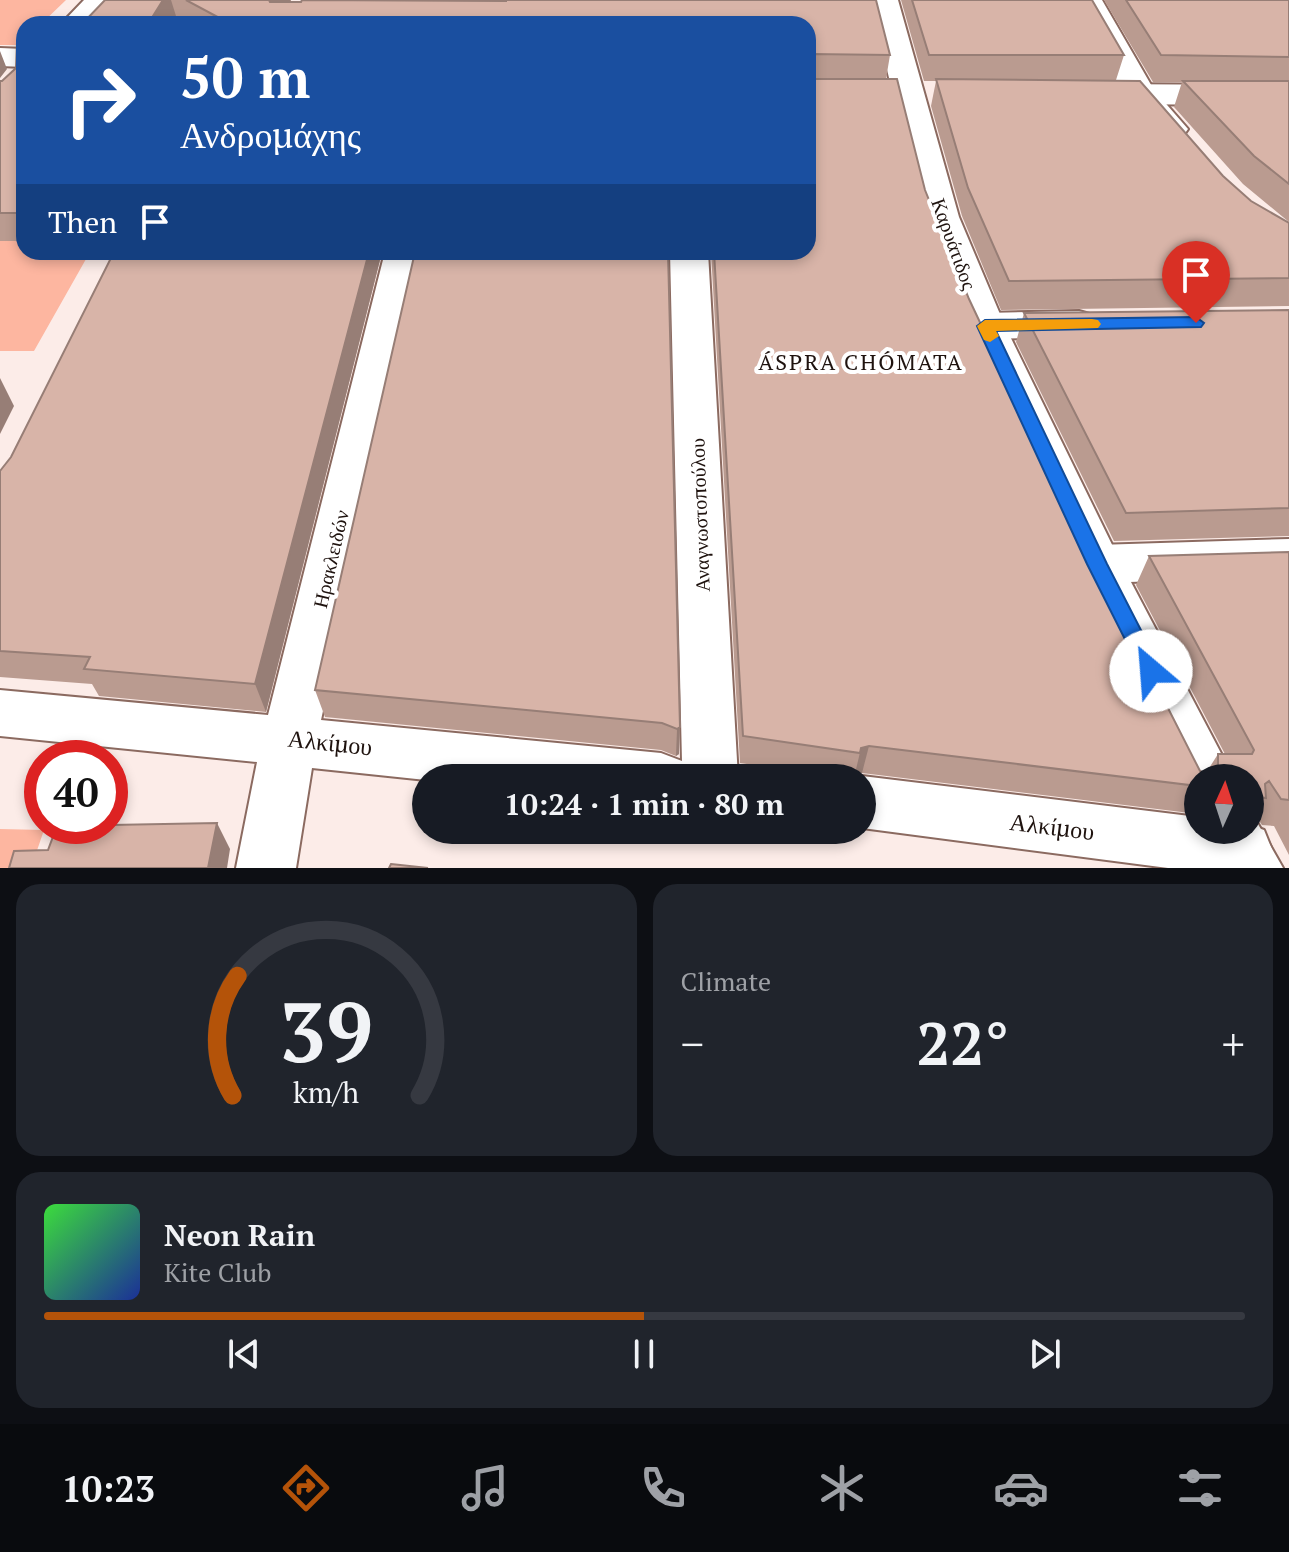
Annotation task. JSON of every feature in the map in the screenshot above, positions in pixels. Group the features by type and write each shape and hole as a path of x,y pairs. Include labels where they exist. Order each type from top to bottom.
{"street":[{"path":"84,16 100,0"},
{"name":"Καρυάτιδος","path":"884,0 941,217 985,326 1097,564 1199,764"},
{"path":"1088,0 1141,94 1189,149"},
{"path":"1065,94 1289,95"},
{"name":"Ηρακλειδών","path":"266,868 289,739 402,260"},
{"name":"Αναγνωστοπούλου","path":"689,260 709,764"},
{"path":"985,326 1118,324"},
{"path":"1097,564 1289,558"},
{"name":"Αλκίμου","path":"0,713 527,764"},
{"name":"Αλκίμου","path":"876,804 1243,849"}],"shaded area":[{"path":"0,0 66,0 49,16 16,16 16,45 0,45"},
{"path":"0,241 16,241 16,260 85,260 34,351 0,351"},
{"path":"0,829 24,830 24,844 39,844 31,868 0,868"}],"building":[{"path":"105,0 163,0 153,16 90,16"},
{"path":"186,0 876,0 890,55 816,54 816,16 216,16"},
{"path":"912,0 1092,0 1124,55 929,55"},
{"path":"1126,0 1289,0 1289,57 1161,55"},
{"path":"16,68 16,213 0,213 2,81"},
{"path":"816,79 897,79 925,190 969,299 1081,537 1196,764 1184,764 1184,784 869,746 861,748 860,753 743,736 714,260 816,260"},
{"path":"936,79 1140,81 1223,176 1251,201 1289,223 1289,278 1009,281 968,188"},
{"path":"1183,81 1289,81 1289,184 1254,156"},
{"path":"110,260 367,260 255,684 84,669 90,657 0,651 0,471 11,457"},
{"path":"413,260 668,260 680,727 315,690"},
{"path":"1289,310 1289,508 1126,513 1024,313"},
{"path":"1289,552 1289,800 1281,799 1269,781 1265,784 1264,798 1264,764 1218,764 1218,754 1252,754 1254,750 1149,556"},
{"path":"217,823 208,868 9,868 14,851 48,850 50,844 128,844 128,825"},
{"path":"391,864 428,868 389,868"}],"slow traffic":[{"path":"990,336 985,326 1092,324"}],"district":[{"name":"ÁSPRA CHÓMATA","path":"861,362"}],"route":[{"path":"1151,671 985,326 1196,323"}]}
